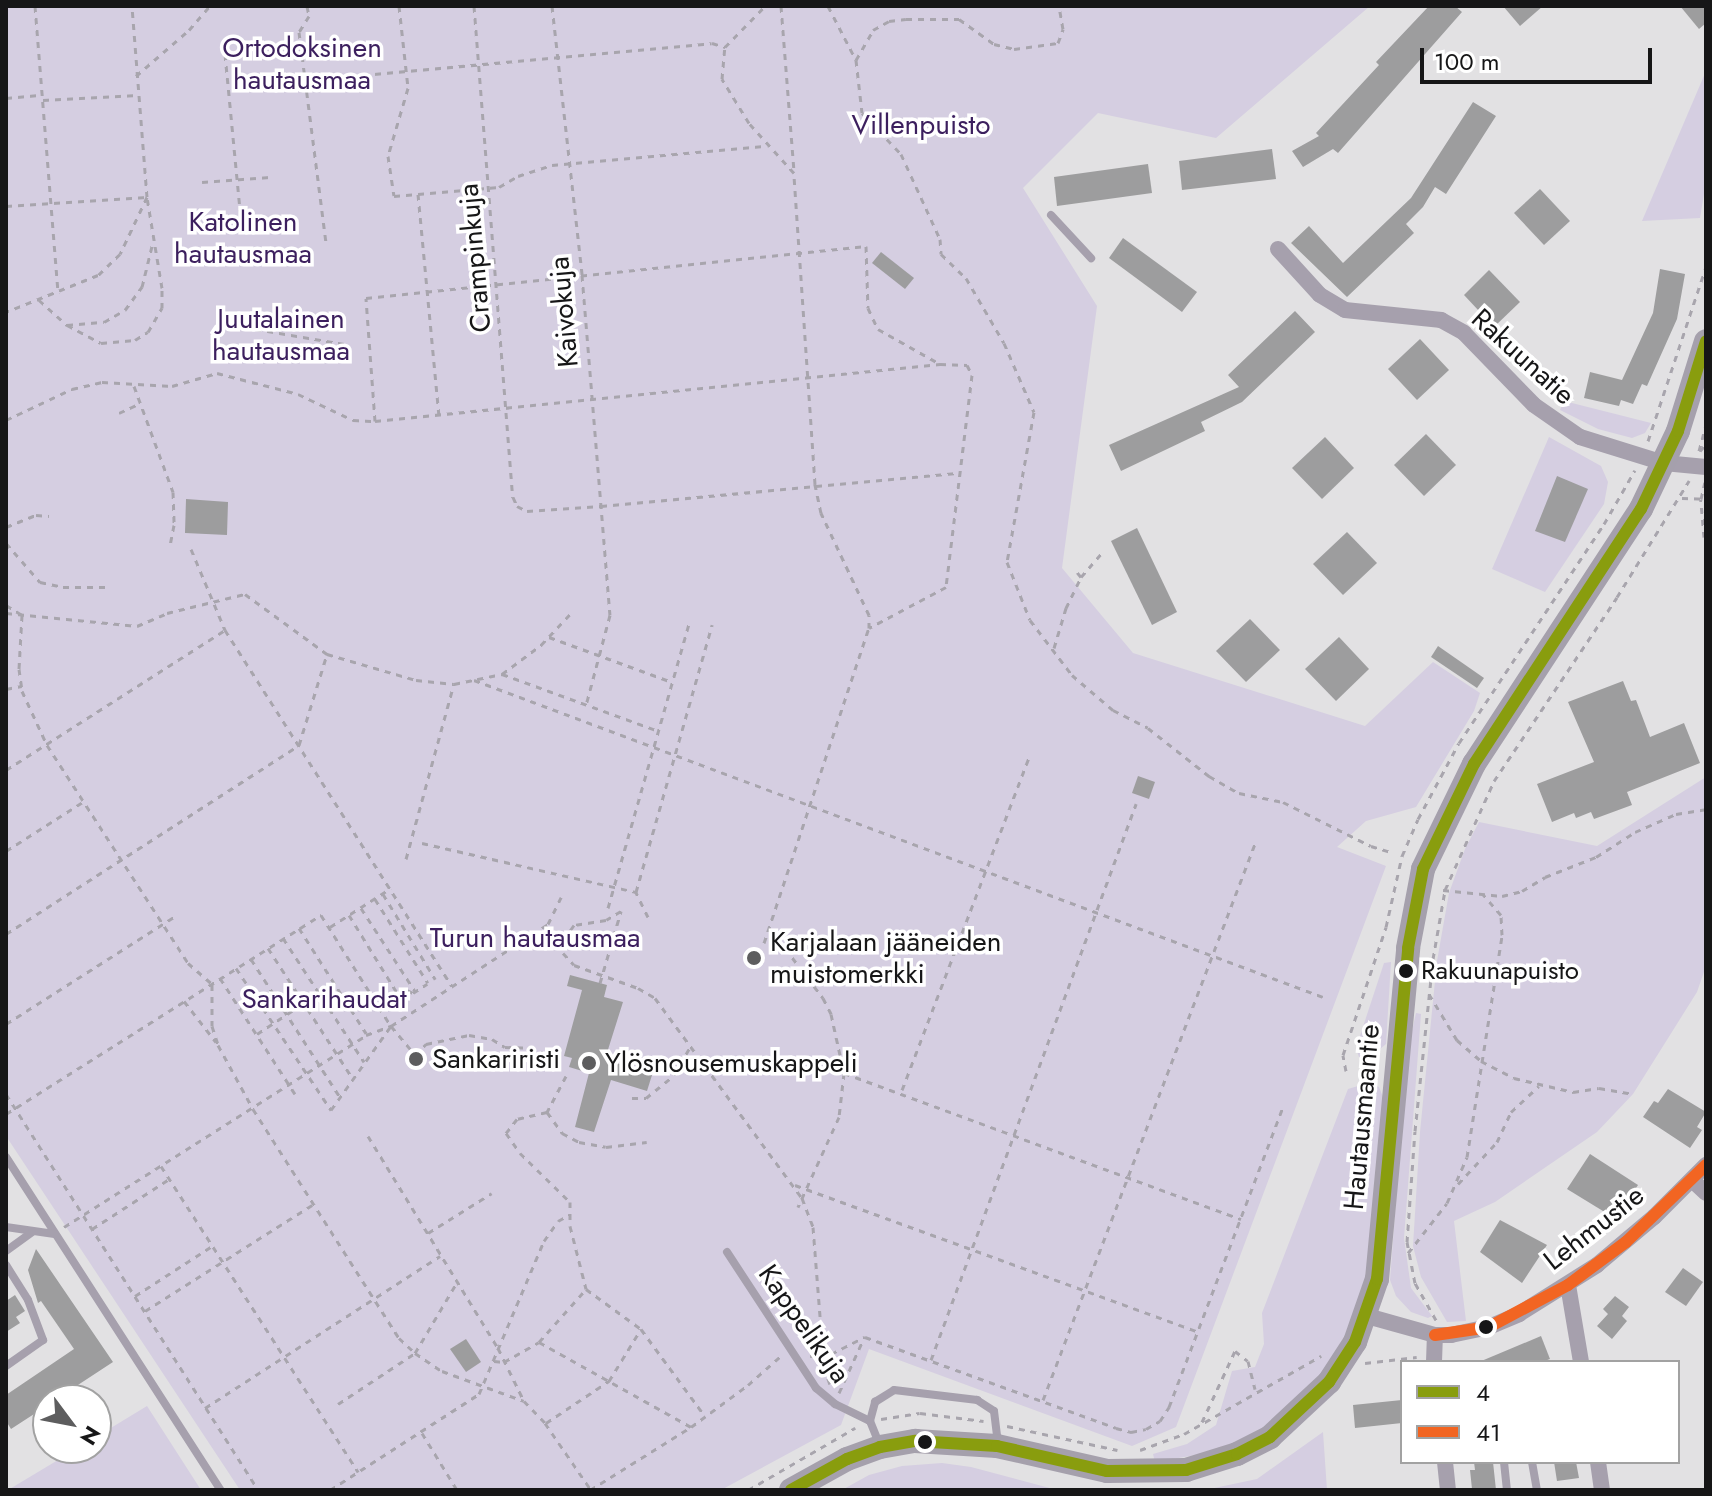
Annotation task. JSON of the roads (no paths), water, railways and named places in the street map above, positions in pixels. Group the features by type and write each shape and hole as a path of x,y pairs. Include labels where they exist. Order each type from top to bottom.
{"street":[{"name":"Rakuunatie","path":"1278,249 1330,303 1368,315 1441,320 1464,333 1534,405 1566,430 1664,463 1706,467"},
{"name":"Hautausmaantie","path":"791,1490 847,1459 880,1447 930,1441 997,1446 1129,1473 1186,1470 1213,1463 1270,1437 1310,1403 1345,1359 1367,1316 1380,1259 1405,970 1423,869 1474,764 1628,532 1664,463 1695,384 1706,341"},
{"name":"Lehmustie","path":"1367,1316 1435,1335 1467,1333 1519,1314 1568,1285 1626,1242 1706,1165"},
{"path":"1692,1180 1706,1193"},
{"path":"1568,1285 1577,1360"},
{"path":"1434,1360 1435,1335"},
{"path":"1445,1464 1448,1490"},
{"path":"1598,1464 1602,1490"}],"lane":[{"path":"1051,215 1091,258"},
{"path":"6,1157 221,1490"},
{"path":"6,1227 54,1234"},
{"path":"6,1251 32,1232"},
{"name":"Kappelikuja","path":"727,1252 792,1353 826,1398 870,1421"},
{"path":"6,1265 28,1300 43,1340 6,1366"},
{"path":"880,1447 870,1421 875,1402 894,1390 977,1400 994,1411 998,1424 997,1446"},
{"path":"1504,1464 1507,1490"},
{"path":"1532,1464 1537,1490"}],"place":[{"name":"Karjalaan jääneiden muistomerkki","path":"754,958"},
{"name":"Rakuunapuisto","path":"1406,971"},
{"name":"Sankariristi","path":"416,1059"},
{"name":"Ylösnousemuskappeli","path":"589,1063"}],"park label":[{"name":"Ortodoksinen hautausmaa","path":"302,64"},
{"name":"Villenpuisto","path":"921,125"},
{"name":"Katolinen hautausmaa","path":"243,238"},
{"name":"Juutalainen hautausmaa","path":"281,335"},
{"name":"Turun hautausmaa","path":"535,938"},
{"name":"Sankarihaudat","path":"324,999"}]}
